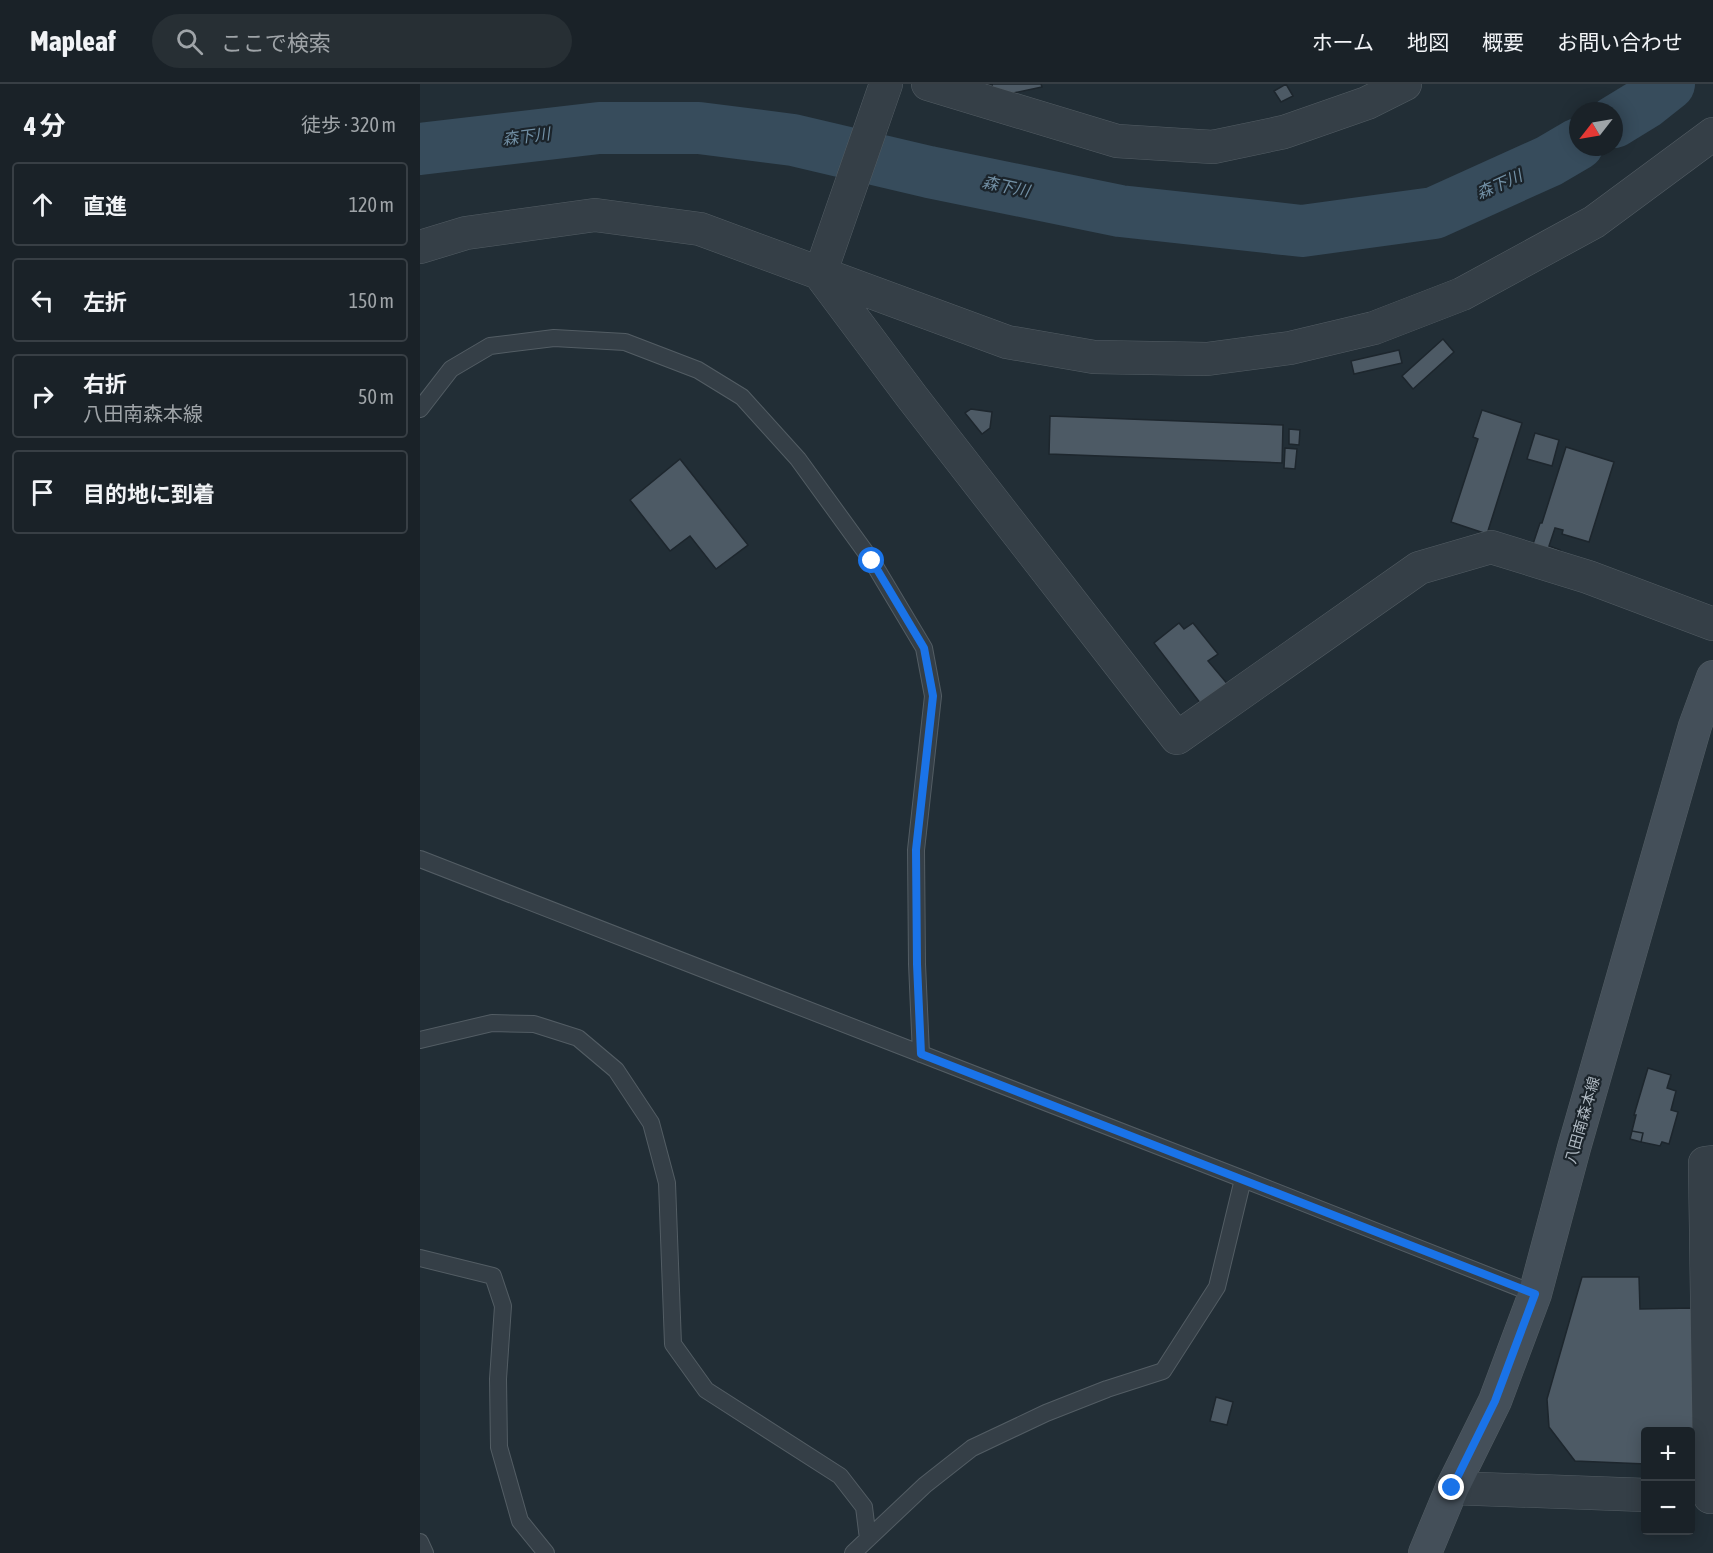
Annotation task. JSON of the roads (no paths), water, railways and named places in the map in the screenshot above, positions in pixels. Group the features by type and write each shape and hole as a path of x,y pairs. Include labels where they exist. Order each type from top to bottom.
{"main road":[{"name":"八田南森本線","path":"1425,1553 1452,1488 1495,1401 1535,1294 1574,1148 1695,726 1713,677"}],"street":[{"path":"823,266 886,84"},
{"path":"928,84 1117,141 1213,147 1284,132 1367,103 1405,84"},
{"path":"420,247 466,232 595,215 700,229 823,266 1007,342 1094,357 1207,359 1290,348 1374,328 1462,294 1594,222 1713,134"},
{"path":"823,266 912,397 1177,738 1419,568 1491,547 1588,577 1713,624"},
{"path":"1704,1497 1710,1320 1705,1163 1713,1162"},
{"path":"1452,1488 1641,1495"}],"lane":[{"path":"420,409 451,369 490,346 554,338 625,342 698,370 742,397 798,459 872,561 924,648 933,696 916,850 921,1054"},
{"path":"420,859 1535,1294"},
{"path":"420,1040 492,1023 534,1024 578,1038 616,1070 651,1123 667,1183 673,1344 706,1390 840,1476 864,1507 868,1539"},
{"path":"853,1553 925,1485 972,1448 1046,1413 1107,1389 1163,1371 1217,1287 1243,1179"},
{"path":"420,1258 493,1276 503,1306 498,1379 499,1447 520,1521 546,1553"},
{"path":"420,1542 425,1553"}],"waterway":[{"name":"森下川","path":"1623,116 1669,84"},
{"name":"森下川","path":"420,149 599,128 699,128 793,140 929,172 1120,211 1302,231 1434,213 1549,161 1569,149"}]}
